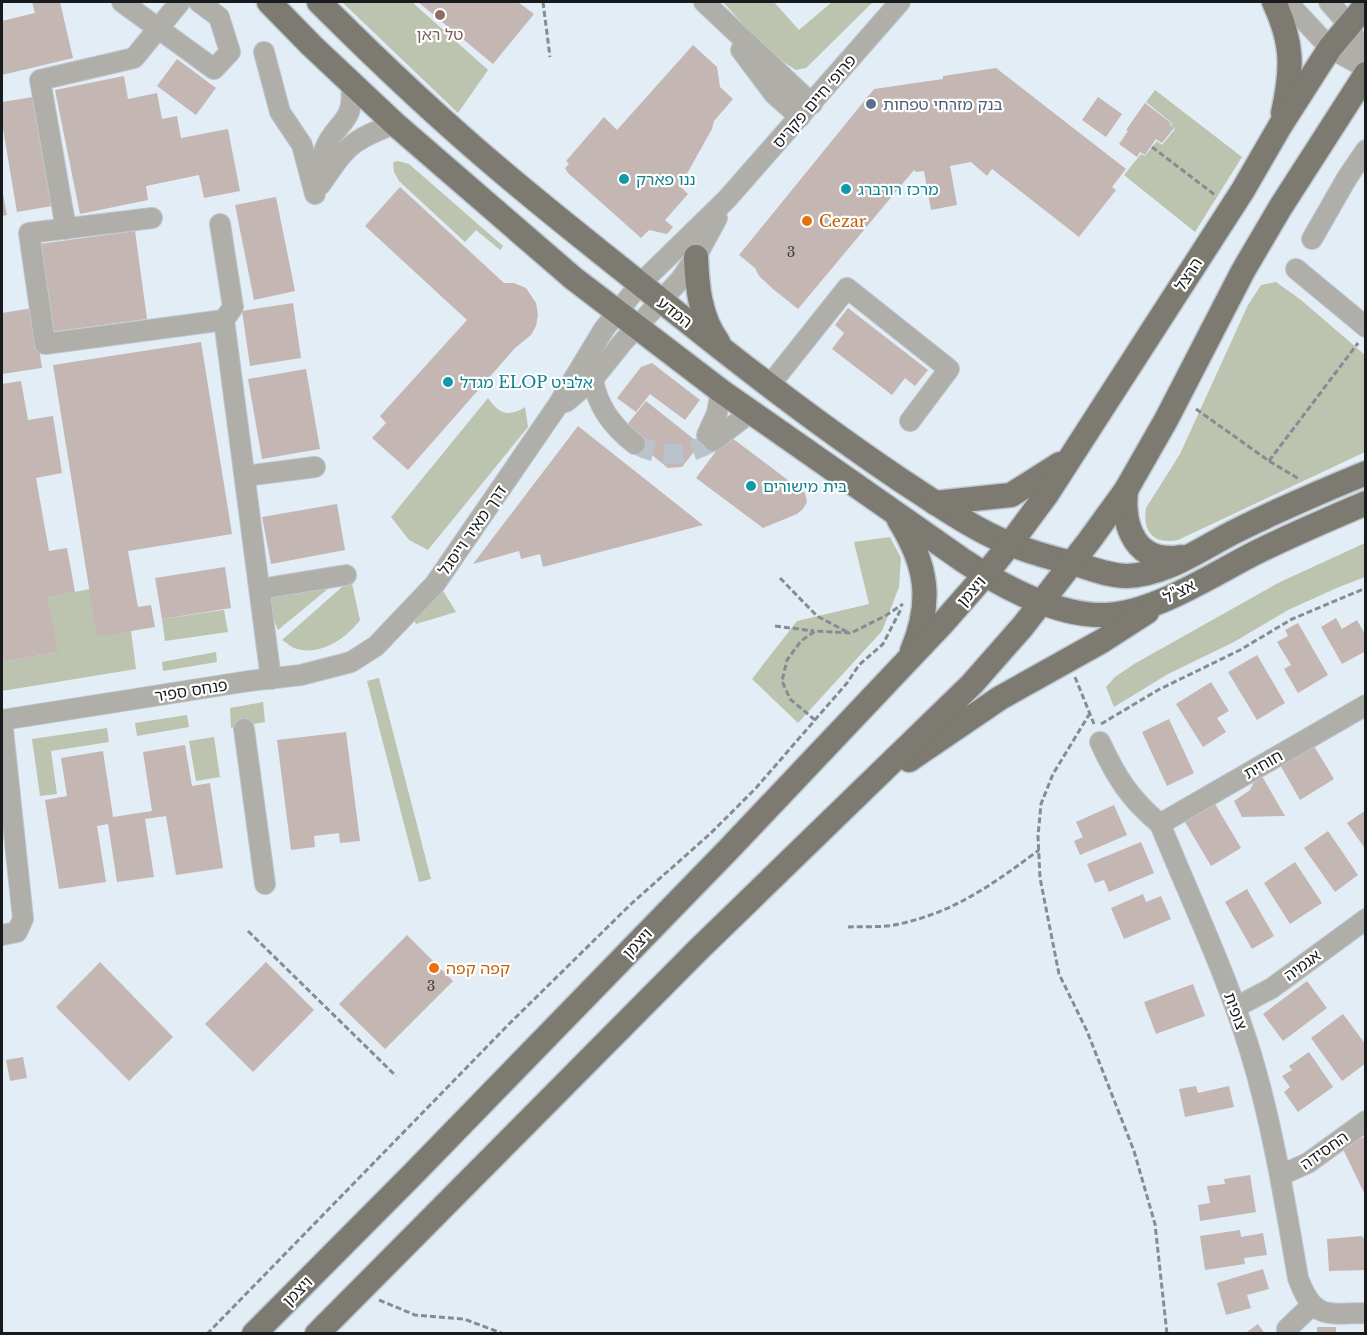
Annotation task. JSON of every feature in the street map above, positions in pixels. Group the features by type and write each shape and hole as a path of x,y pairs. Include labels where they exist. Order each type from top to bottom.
{"main road":[{"name":"המדע","path":"269,2 395,124 525,238 617,312 721,391 985,575"},
{"name":"המדע","path":"319,2 379,62 540,204 738,363 831,433 935,503 987,534 1010,544 1071,563"},
{"path":"1274,2 1287,36 1290,52 1288,89 1280,126"},
{"name":"הרצל","path":"1010,544 1072,455 1243,190 1280,126 1330,48 1365,4"},
{"path":"317,1334 850,800 972,684 1001,652 1042,602 1126,490 1166,420 1238,280 1280,208 1365,74"},
{"path":"696,257 698,293 708,324 716,340 738,363"},
{"path":"935,503 1011,495 1046,475 1072,455"},
{"name":"אצ\"ל","path":"1071,563 1111,574 1131,576 1162,568 1320,492 1365,473"},
{"path":"1126,490 1125,516 1132,535 1151,556 1180,558 1200,550"},
{"name":"אצ\"ל","path":"985,575 1042,602 1070,611 1107,615 1123,613 1164,600 1260,550 1365,503"},
{"path":"895,513 912,542 925,580 923,616 919,634 908,659"},
{"name":"ויצמן","path":"254,1334 704,875 908,659 985,575 1010,544"},
{"path":"850,800 1000,698 1122,629 1164,600"}],"street":[{"path":"122,2 214,69 230,52 219,17 199,2"},
{"path":"66,229 40,80 135,58 180,2"},
{"path":"704,2 720,18 774,94 806,111"},
{"name":"פרופ׳ חיים פקריס","path":"617,312 640,284 727,200 900,2"},
{"path":"1287,2 1330,48 1365,68"},
{"path":"1329,2 1348,25 1365,62"},
{"path":"264,52 280,112 302,145 315,194"},
{"path":"315,194 324,150 347,118 352,107 351,83"},
{"path":"302,145 314,139 332,117"},
{"path":"315,194 343,151 366,136 395,124"},
{"path":"1312,239 1365,150"},
{"name":"פרופ׳ חיים פקריס","path":"638,327 681,279 696,257 727,200"},
{"path":"152,218 28,233 45,344 225,320"},
{"path":"220,224 233,307 225,320 271,679"},
{"path":"1296,269 1362,335"},
{"path":"769,386 847,288 950,369 910,421"},
{"name":"דרך מאיר וייסגל","path":"376,646 435,584 564,403 604,329 617,312"},
{"name":"דרך מאיר וייסגל","path":"564,403 593,379 638,327"},
{"path":"593,379 595,391 607,415 618,431 635,444"},
{"path":"721,391 710,438 751,412"},
{"path":"564,403 607,415"},
{"path":"245,476 315,467"},
{"path":"260,589 346,575"},
{"name":"פנחס ספיר","path":"2,720 301,675 351,662 376,646"},
{"name":"חוחית","path":"1160,824 1365,705"},
{"path":"2,720 23,919 16,932 2,935"},
{"path":"244,729 265,884"},
{"name":"צופית","path":"1101,742 1121,785 1160,824 1236,1007 1252,1055 1281,1175 1298,1278 1311,1306"},
{"name":"אגמיה","path":"1236,1007 1272,988 1365,919"},
{"name":"החסידה","path":"1281,1175 1308,1163 1365,1120"},
{"path":"1287,1329 1311,1306 1331,1313 1365,1313"}],"path":[{"path":"543,2 550,57"},
{"path":"1152,147 1221,200"},
{"path":"1269,461 1362,335"},
{"path":"1177,396 1269,461 1320,492"},
{"path":"780,578 817,616 851,633"},
{"path":"1067,660 1095,728 1158,690 1240,650 1292,619 1365,588"},
{"path":"207,1334 509,1024 631,904 711,833 756,788 847,683 859,665 883,644 904,604 851,633 775,626"},
{"path":"815,720 790,699 782,681 787,660 801,640 816,631"},
{"path":"1090,713 1053,774 1041,804 1038,836 1040,878 1059,974 1087,1031 1134,1151 1155,1224 1167,1334"},
{"path":"848,927 897,925 965,901 990,886 1039,850"},
{"path":"248,931 396,1076"},
{"path":"387,1304 415,1315 464,1319 504,1334"}],"green space":[{"path":"342,2 412,2 488,70 458,113"},
{"path":"723,2 774,2 799,30 832,2 873,2 806,68 796,70 769,53"},
{"path":"1155,90 1242,157 1195,232 1124,175 1141,154 1145,156 1157,141 1162,145 1175,129 1172,123 1146,102"},
{"path":"393,162 409,164 503,246 500,250 476,230 465,242 399,181 394,172"},
{"path":"1276,282 1301,300 1365,355 1365,452 1178,540 1156,538 1148,530 1146,524 1146,508 1180,454 1248,305 1261,285"},
{"path":"488,398 500,410 508,413 525,407 528,427 428,550 409,540 391,517"},
{"path":"890,537 901,558 899,587 882,631 798,723 752,679 797,621 869,604 854,542"},
{"path":"1365,543 1365,577 1288,610 1234,642 1168,674 1114,707 1106,687 1115,677 1134,664 1280,582"},
{"path":"351,579 360,620 347,634 340,640 313,650 294,648 282,640"},
{"path":"335,583 278,630 266,600 288,590"},
{"path":"440,586 456,612 416,624 412,616"},
{"path":"90,589 131,631 136,669 2,691 2,662 57,652 48,597"},
{"path":"224,610 228,632 165,641 162,619"},
{"path":"216,652 217,662 163,671 162,662"},
{"path":"379,678 431,879 419,882 367,681"},
{"path":"263,702 265,722 231,728 230,708"},
{"path":"187,715 189,727 137,736 135,723"},
{"path":"107,728 109,742 51,751 57,794 40,796 32,739"},
{"path":"214,737 220,777 196,781 189,741"}],"building":[{"path":"32,2 60,2 73,58 2,75 2,21 35,13"},
{"path":"418,2 518,2 534,14 493,64"},
{"path":"693,45 717,67 720,87 733,99 714,121 712,129 680,186 688,194 665,220 673,227 667,234 649,230 641,238 568,173 565,168 569,164 566,161 604,117 617,130"},
{"path":"177,59 216,88 196,115 157,86"},
{"name":"מרכז רורברג","path":"996,68 1126,169 1112,187 1116,190 1079,237 992,169 987,176 971,162 950,166 957,205 931,210 924,171 914,170 798,309 773,289 759,276 755,268 739,255 874,89 943,79 943,76"},
{"path":"124,76 128,99 157,93 162,119 177,116 181,138 228,129 240,191 204,198 199,175 146,186 148,200 80,214 55,90"},
{"path":"33,97 52,206 17,212 2,123 2,102"},
{"path":"1098,97 1122,114 1106,137 1082,120"},
{"path":"1145,103 1171,123 1170,125 1174,128 1162,143 1156,139 1145,155 1140,152 1137,157 1119,144"},
{"name":"מגדל ELOP אלביט","path":"400,187 504,283 514,283 526,288 536,303 538,315 531,335 515,348 408,470 372,438 386,423 380,416 467,320 365,226"},
{"path":"2,189 7,215 2,216"},
{"path":"276,197 295,291 254,300 235,205"},
{"path":"135,231 147,319 51,332 39,244"},
{"path":"293,303 301,358 250,366 242,311"},
{"path":"33,308 42,368 2,374 2,313"},
{"path":"848,308 928,370 915,386 905,378 892,395 832,349 844,333 835,325"},
{"path":"201,342 232,534 128,551 138,607 151,605 155,627 97,637 53,365"},
{"path":"652,363 700,400 685,420 650,394 636,412 617,398 641,367"},
{"path":"306,369 320,449 262,459 248,379"},
{"path":"21,381 28,420 53,416 62,473 36,478 49,551 67,548 75,592 48,597 58,652 2,662 2,384"},
{"path":"646,401 700,444 682,467 668,468 622,431"},
{"path":"578,426 703,525 543,567 540,554 521,559 519,551 473,564"},
{"name":"בית מישורים","path":"728,435 805,493 807,502 803,509 797,514 763,528 696,478"},
{"path":"337,504 345,550 271,564 262,517"},
{"path":"225,567 231,608 162,619 155,578"},
{"path":"1336,618 1342,629 1357,620 1366,636 1366,651 1342,664 1321,627"},
{"path":"1298,623 1328,675 1298,693 1284,669 1291,665 1277,642 1288,636 1285,630"},
{"path":"1257,655 1285,703 1257,720 1228,672"},
{"path":"1211,682 1229,711 1217,718 1226,732 1203,747 1176,704"},
{"path":"1169,719 1194,773 1167,786 1142,732"},
{"path":"346,732 360,841 340,843 339,833 314,836 315,847 291,850 277,740"},
{"path":"1312,743 1334,779 1300,800 1279,763"},
{"path":"185,745 192,786 210,783 223,868 176,875 166,816 145,819 154,877 117,882 108,824 97,826 106,882 59,889 45,800 67,796 61,758 103,751 113,817 152,811 143,752"},
{"path":"1259,771 1285,816 1242,817 1234,801 1250,790"},
{"path":"1215,804 1241,848 1211,866 1185,822"},
{"path":"1114,805 1127,835 1080,855 1074,841 1083,837 1076,822"},
{"path":"1366,810 1366,850 1347,823"},
{"path":"1328,831 1358,875 1335,892 1304,848"},
{"path":"1141,842 1154,873 1109,892 1104,880 1095,883 1087,864"},
{"path":"1295,862 1322,903 1290,924 1264,883"},
{"path":"1247,889 1274,936 1252,949 1225,902"},
{"path":"1143,894 1146,902 1161,896 1171,919 1124,939 1111,908"},
{"path":"407,935 453,981 385,1049 339,1004"},
{"path":"100,962 173,1037 129,1081 56,1007"},
{"path":"266,962 314,1010 253,1072 205,1024"},
{"path":"1307,981 1327,1008 1283,1041 1263,1014"},
{"path":"1193,984 1205,1016 1156,1034 1144,1002"},
{"path":"1343,1014 1366,1045 1366,1063 1342,1081 1311,1038"},
{"path":"1309,1052 1333,1087 1298,1112 1284,1092 1290,1087 1282,1076 1292,1070 1289,1066"},
{"path":"23,1057 27,1078 10,1081 6,1060"},
{"path":"1196,1086 1198,1093 1229,1086 1234,1107 1185,1117 1179,1089"},
{"path":"1366,1136 1366,1197 1342,1147"},
{"path":"1250,1175 1256,1212 1200,1221 1198,1205 1210,1203 1207,1186 1225,1184 1224,1179"},
{"path":"1240,1230 1241,1237 1263,1233 1267,1255 1244,1258 1245,1264 1205,1270 1200,1236"},
{"path":"1362,1236 1366,1241 1366,1270 1329,1271 1327,1239"},
{"path":"1263,1269 1269,1289 1247,1295 1251,1308 1226,1315 1217,1283"},
{"path":"1258,1324 1265,1334 1244,1334"},
{"path":"1317,1327 1336,1327 1336,1334 1317,1334"}],"tunnel":[{"path":"635,444 654,452 674,454 694,450 713,441"}],"place":[{"name":"טל ראן","path":"440,15"},
{"name":"בנק מזרחי טפחות","path":"871,104"},
{"name":"ננו פארק","path":"624,179"},
{"name":"מרכז רורברג","path":"846,189"},
{"name":"Cezar","path":"807,221"},
{"name":"מגדל ELOP אלביט","path":"448,382"},
{"name":"בית מישורים","path":"751,486"},
{"name":"קפה קפה","path":"434,968"}]}
